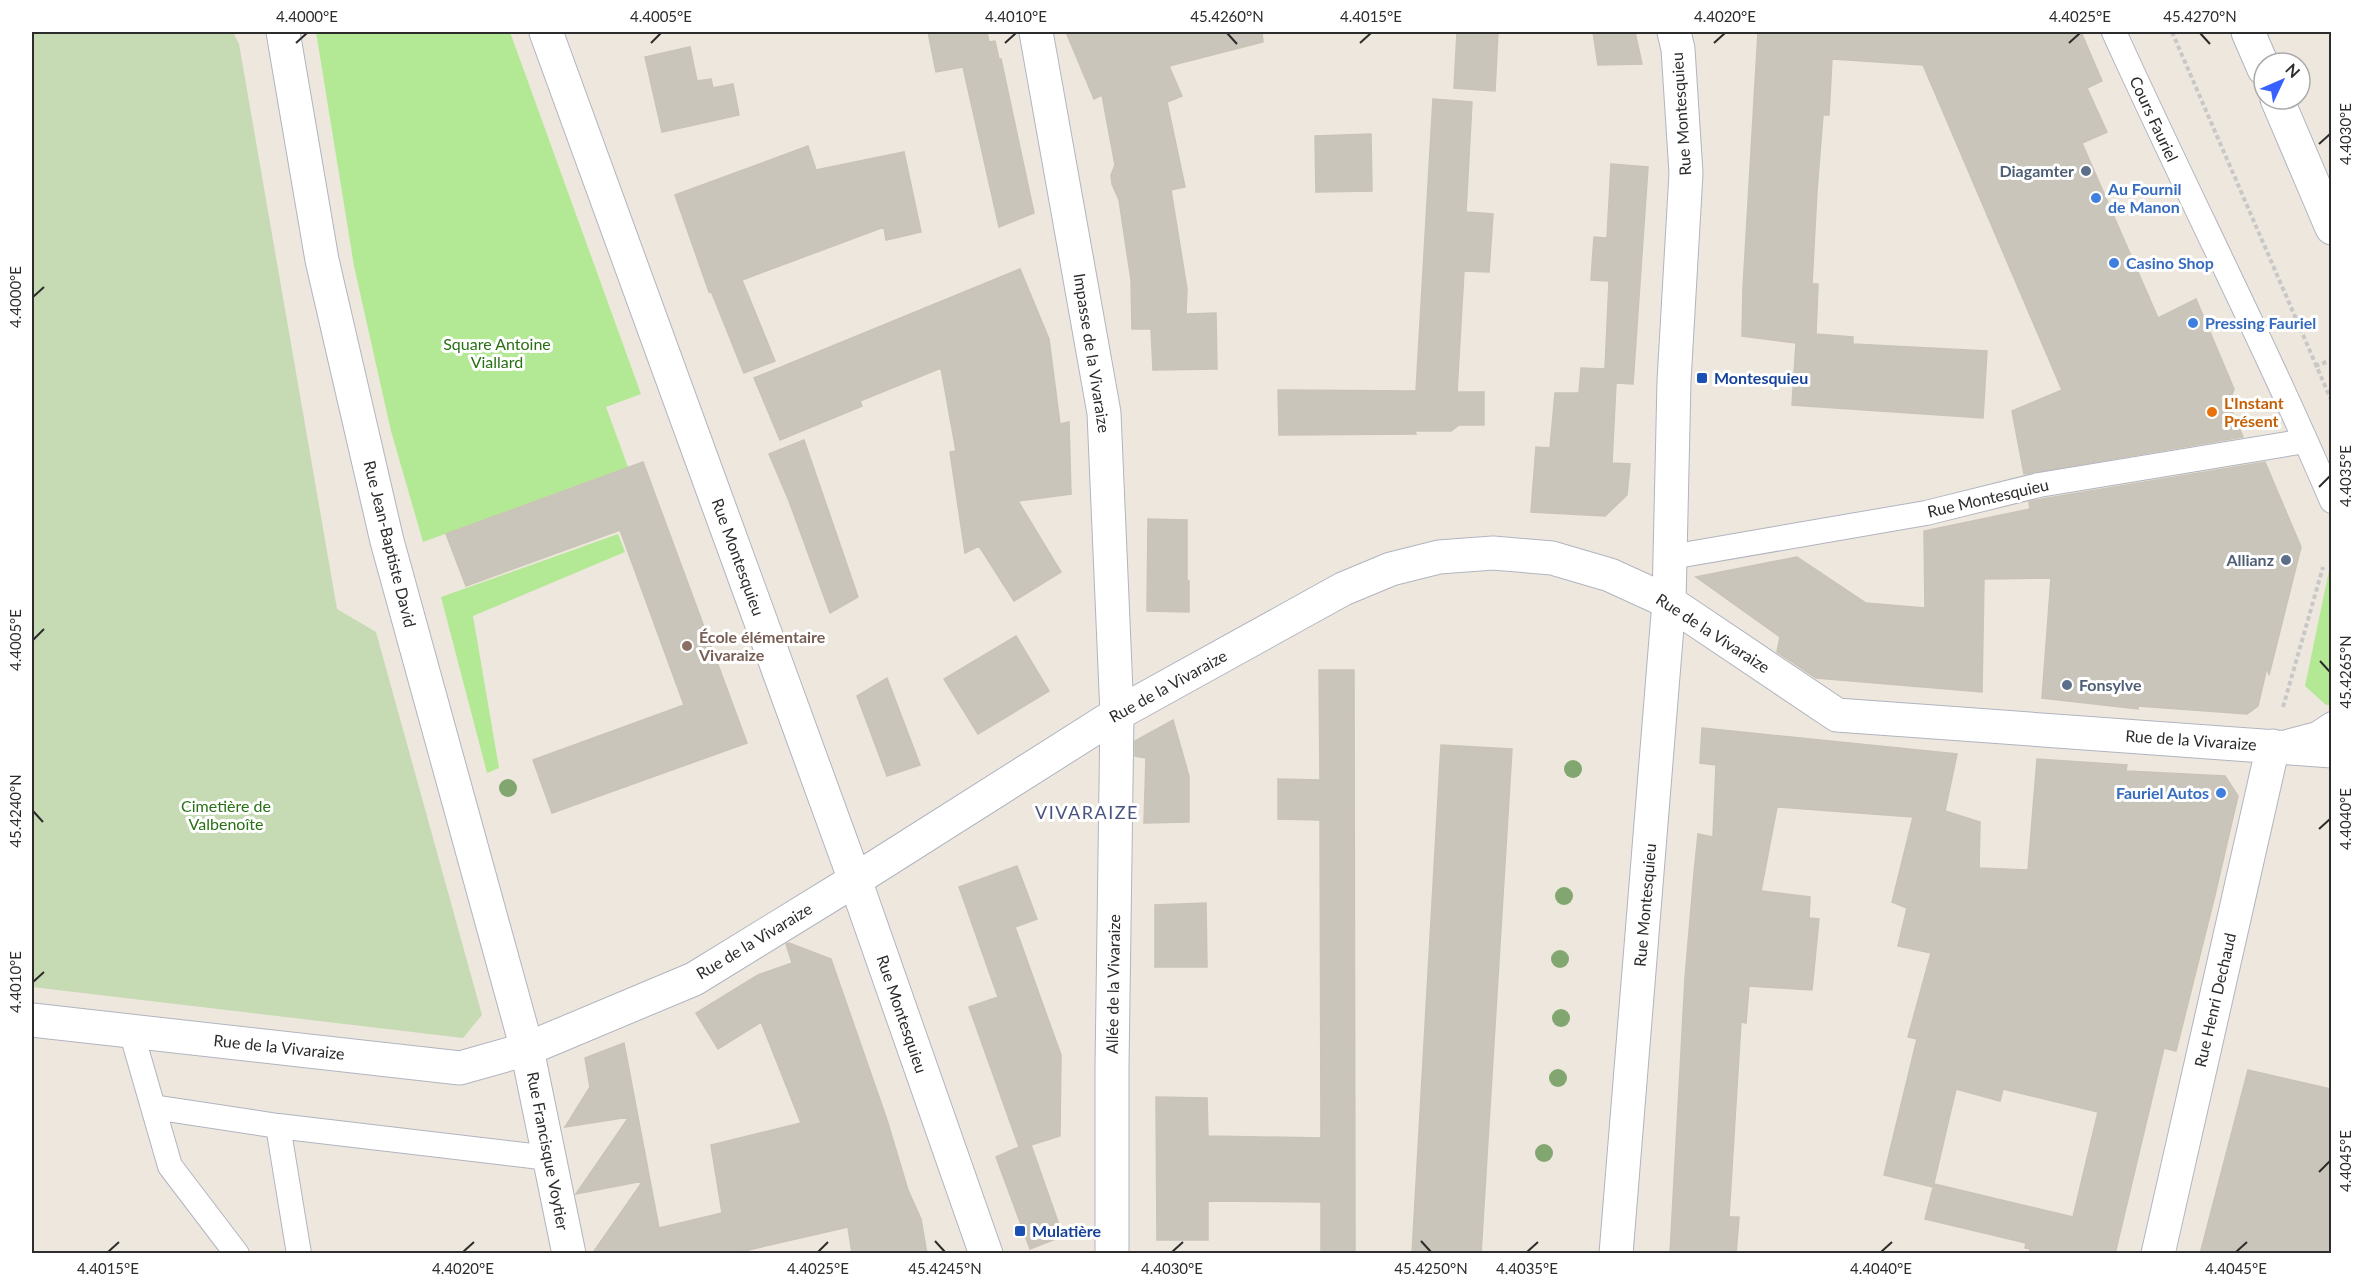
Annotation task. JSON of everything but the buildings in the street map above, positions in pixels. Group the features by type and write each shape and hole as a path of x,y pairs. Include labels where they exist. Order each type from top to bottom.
{"street":[{"name":"Rue Jean-Baptiste David","path":"283,32 321,260 387,541 527,1049"},
{"name":"Rue Montesquieu","path":"546,32 855,880 986,1254"},
{"name":"Impasse de la Vivaraize","path":"1036,32 1104,413 1117,714"},
{"name":"Rue Montesquieu","path":"1616,1254 1669,602 1674,381 1686,173 1678,50 1674,32"},
{"path":"2248,32 2256,51"},
{"path":"2282,111 2331,228"},
{"name":"Rue de la Vivaraize","path":"32,1020 460,1068 527,1049 694,978 855,880 1117,714 1342,589 1391,570 1439,557 1493,553 1552,558 1610,575 1669,602 1836,715 2331,751"},
{"name":"Allée de la Vivaraize","path":"1112,1254 1117,714"},
{"name":"Rue Henri Dechaud","path":"2158,1254 2273,746"},
{"name":"Rue Francisque Voytier","path":"527,1049 568,1254"}],"lane":[{"name":"Cours Fauriel","path":"2114,32 2164,143 2280,383 2317,450 2331,501"},
{"name":"Rue Montesquieu","path":"1671,557 1926,513 2039,485 2317,450"},
{"path":"2273,746 2317,734 2331,724"},
{"path":"131,1031 170,1166 237,1254"},
{"path":"153,1107 278,1126 549,1158"},
{"path":"278,1126 299,1254"}],"path":[{"path":"2172,32 2331,402"},
{"path":"2292,708 2282,706 2322,567"}],"green space":[{"name":"Cimetière de Valbenoîte","path":"32,32 233,32 239,44 337,609 376,632 482,1015 463,1038 32,987"},
{"name":"Square Antoine Viallard","path":"316,32 510,32 641,394 606,407 628,467 423,542 391,431 354,266"},
{"path":"618,534 625,552 473,616 499,768 487,773 441,597"},
{"path":"2331,561 2332,704 2326,705 2305,686"}],"place":[{"name":"Diagamter","path":"2086,171"},
{"name":"Au Fournil de Manon","path":"2096,198"},
{"name":"Casino Shop","path":"2114,263"},
{"name":"Pressing Fauriel","path":"2193,323"},
{"name":"Montesquieu","path":"1702,378"},
{"name":"L'Instant Présent","path":"2212,412"},
{"name":"Allianz","path":"2286,560"},
{"name":"École élémentaire Vivaraize","path":"687,646"},
{"name":"Fonsylve","path":"2067,685"},
{"name":"Fauriel Autos","path":"2221,793"},
{"name":"Mulatière","path":"1020,1231"}],"district":[{"name":"VIVARAIZE","path":"1087,813"}]}
